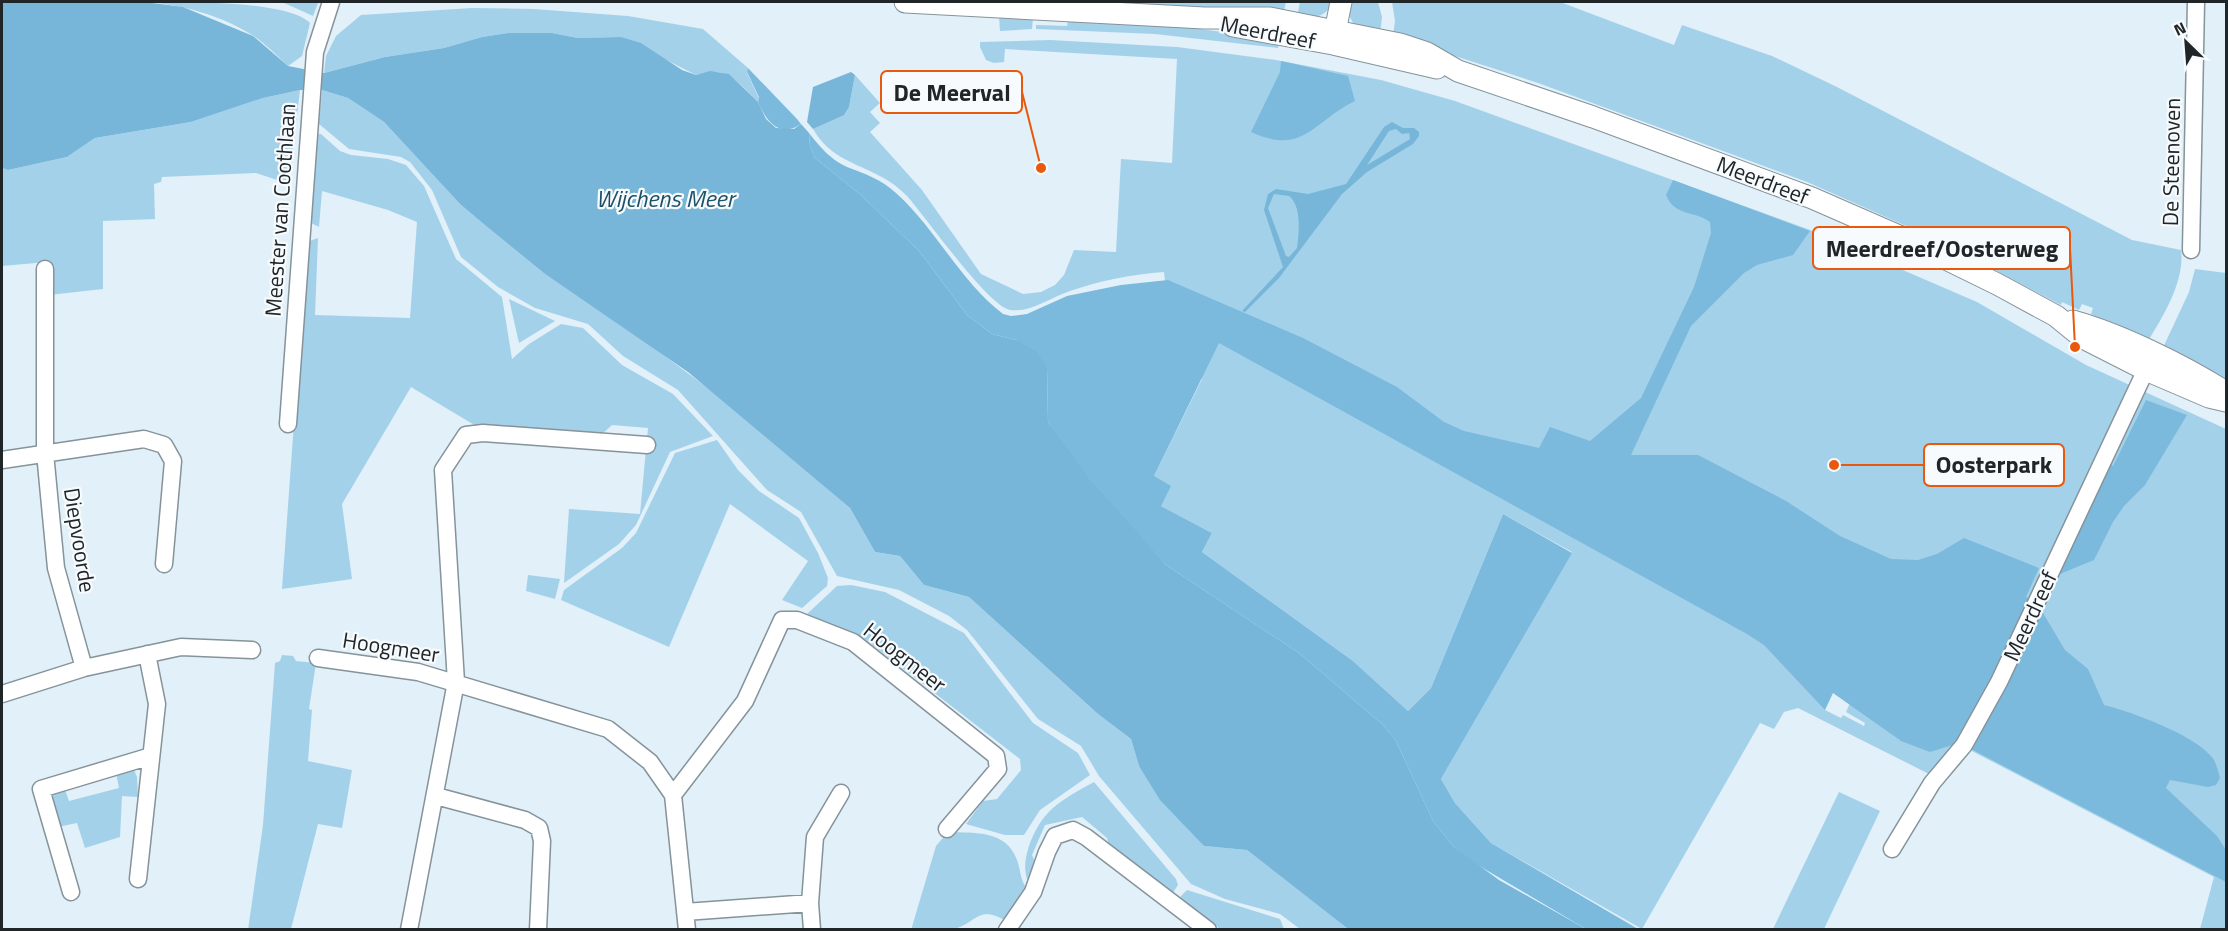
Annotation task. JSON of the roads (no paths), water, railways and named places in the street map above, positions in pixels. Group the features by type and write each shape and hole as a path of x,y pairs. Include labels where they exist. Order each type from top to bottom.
{"street":[{"name":"Meester van Coothlaan","path":"288,424 315,52 331,2"},
{"name":"Meerdreef","path":"905,2 1204,18 1270,18 1334,37 1418,50 1458,71 1624,128 1812,198 1899,236 2056,316 2083,338 2226,393"},
{"name":"Meerdreef","path":"1334,37 1341,2"},
{"name":"De Steenoven","path":"2191,250 2196,2"},
{"name":"Diepvoorde","path":"45,269 45,453 56,568 84,668"},
{"name":"Meerdreef","path":"2150,362 2209,397 2226,401"},
{"name":"Meerdreef","path":"1892,849 1932,783 1964,745 1999,682 2150,362"},
{"name":"Hoogmeer","path":"409,930 456,682 443,470 466,435 483,433 647,444"},
{"path":"2,460 144,439 164,445 173,461 164,564"},
{"name":"Hoogmeer","path":"673,795 745,701 782,620 797,620 853,642 996,756 998,769 947,830"},
{"path":"2,694 84,668 181,646 252,650"},
{"path":"138,879 157,704 147,654"},
{"name":"Hoogmeer","path":"318,658 418,672 608,729 650,762 673,795 687,930"},
{"path":"72,892 41,789 151,756"},
{"path":"812,930 810,903 815,837 842,793"},
{"path":"435,796 525,820 539,828 542,841 538,930"},
{"path":"1007,930 1036,885 1055,836 1073,830 1086,837 1208,930"},
{"path":"686,912 810,903"}],"water":[{"name":"Wijchens Meer","path":"2,2 145,2 183,7 253,36 288,66 324,73 385,57 444,48 482,37 508,33 552,33 578,38 621,37 641,43 682,70 696,75 710,71 729,74 758,102 766,119 776,128 794,129 801,124 809,133 810,146 815,158 862,196 919,251 967,315 992,334 1016,340 1037,352 1047,368 1048,422 1089,478 1166,565 1299,653 1383,725 1395,739 1433,821 1454,847 1499,880 1586,929 1348,929 1247,850 1204,846 1160,800 1139,766 1131,739 1098,714 969,597 924,585 900,556 875,552 850,508 688,372 545,274 486,226 460,204 384,122 348,98 322,90 300,90 263,98 191,122 95,138 67,157 8,170 2,168"},
{"path":"851,72 855,75 849,107 844,115 813,129 807,122 813,87"},
{"path":"1392,122 1403,128 1414,128 1419,132 1419,136 1413,144 1367,172 1342,194 1279,278 1245,312 1242,311 1283,267 1264,210 1268,194 1276,189 1308,194 1346,184 1384,127","holes":["1396,129 1402,134 1409,133 1410,139 1367,165 1389,131","1274,194 1289,196 1298,213 1297,248 1289,257 1286,256 1268,208"]}],"place":[{"name":"De Meerval","path":"1041,168"},
{"name":"Meerdreef/Oosterweg","path":"2075,347"},
{"name":"Oosterpark","path":"1834,465"}]}
